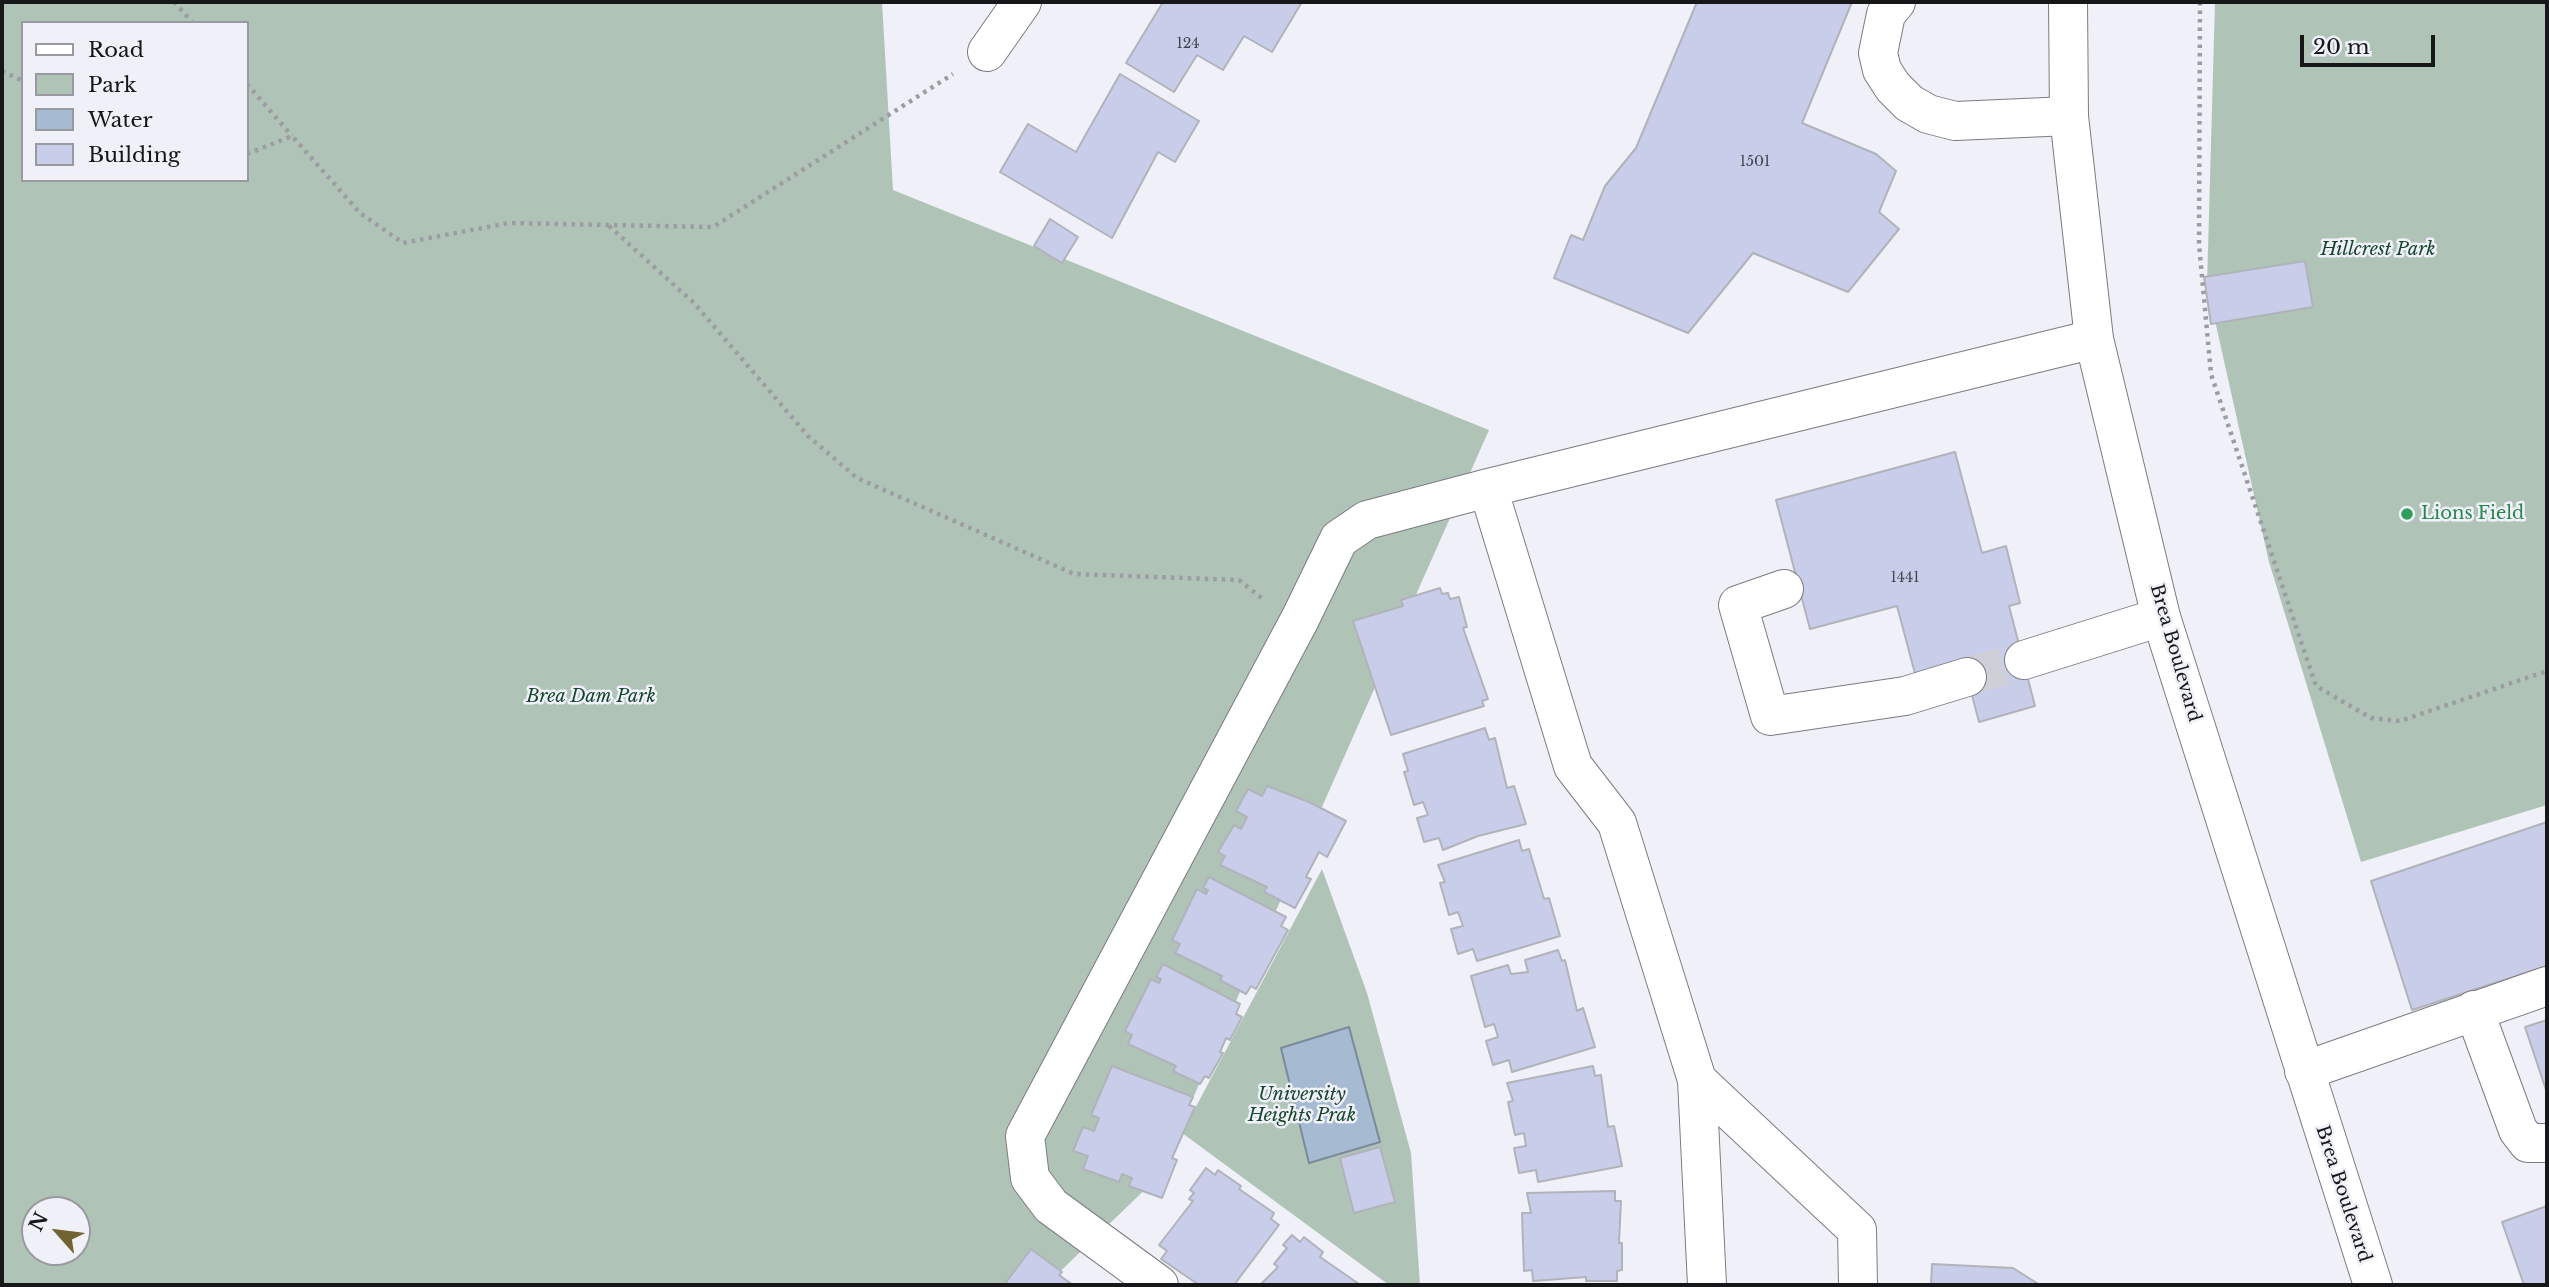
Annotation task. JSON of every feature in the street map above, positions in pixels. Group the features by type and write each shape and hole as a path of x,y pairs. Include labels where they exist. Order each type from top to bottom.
{"main road":[{"path":"987,52 1022,2"},
{"path":"1896,2 1886,14 1878,53 1882,70 1893,88 1909,103 1928,114 1955,121 2069,116"},
{"name":"Brea Boulevard","path":"2068,2 2069,116 2094,339 2161,617 2373,1285"},
{"path":"1159,1285 1051,1206 1030,1178 1025,1136 1300,619 1339,539 1367,520 2094,339"},
{"path":"1488,488 1573,766 1617,823 1697,1080 1707,1285"},
{"path":"1784,589 1738,605 1770,716 1905,696 1967,677"},
{"path":"2024,660 2161,617"},
{"path":"2304,1071 2547,986"},
{"path":"2474,1010 2518,1130 2529,1143 2547,1143"},
{"path":"1697,1080 1857,1230 1858,1285"}],"path":[{"path":"174,2 191,21"},
{"path":"2200,2 2199,244 2211,374 2316,686 2371,718 2400,721 2547,671"},
{"path":"248,85 360,214 403,243 509,223 713,227 987,52"},
{"path":"2,71 21,80"},
{"path":"248,154 292,136"},
{"path":"608,225 694,303 808,436 857,478 1074,574 1239,580 1258,596 1300,619"}],"green space":[{"name":"Brea Dam Park","path":"2,2 882,2 893,190 1489,430 1158,1177 1046,1285 2,1285"},
{"name":"Hillcrest Park","path":"2215,2 2547,2 2547,805 2361,862 2269,562 2207,285"},
{"name":"University Heights Prak","path":"1322,869 1367,993 1411,1153 1420,1285 1389,1285 1182,1133"}],"water":[{"path":"1349,1027 1380,1142 1309,1163 1281,1048"}],"building":[{"path":"1163,2 1302,2 1272,52 1244,36 1223,70 1197,55 1174,92 1126,63"},
{"path":"1697,2 1852,2 1802,123 1876,154 1896,171 1879,212 1899,229 1848,292 1753,253 1688,333 1554,278 1571,235 1583,240 1605,186 1636,148"},
{"path":"1120,74 1199,121 1175,162 1158,152 1112,238 1000,172 1028,124 1076,152"},
{"path":"1050,219 1078,237 1062,263 1034,246"},
{"path":"2305,261 2313,307 2211,324 2204,277"},
{"path":"1955,452 1982,553 2006,546 2020,603 2009,606 2035,706 1979,722 1965,668 1917,681 1897,606 1810,629 1776,500"},
{"path":"1440,588 1442,594 1448,593 1450,599 1459,597 1467,627 1463,628 1488,699 1482,701 1484,706 1391,735 1353,621 1403,606 1401,600"},
{"path":"1485,728 1489,740 1495,738 1507,788 1514,786 1526,824 1478,836 1443,850 1439,838 1424,842 1417,818 1428,815 1423,802 1414,805 1404,772 1408,771 1403,754"},
{"path":"1267,786 1309,802 1346,821 1327,857 1319,852 1306,877 1311,879 1295,908 1264,892 1267,887 1220,865 1225,856 1218,852 1234,825 1241,829 1247,817 1236,811 1248,789 1262,796"},
{"path":"2547,822 2547,966 2412,1010 2371,881"},
{"path":"1519,840 1522,851 1529,849 1544,899 1549,898 1560,936 1477,961 1473,949 1458,954 1451,929 1463,926 1458,912 1449,915 1440,883 1445,882 1438,865"},
{"path":"1209,877 1286,917 1281,926 1288,930 1256,989 1251,986 1246,994 1220,980 1222,976 1175,953 1180,944 1172,940 1197,889 1206,894 1208,890 1203,888"},
{"path":"1558,950 1562,961 1565,960 1577,1011 1583,1008 1595,1047 1512,1072 1509,1060 1493,1065 1486,1041 1498,1037 1494,1024 1485,1027 1471,976 1508,965 1511,974 1528,972 1525,960"},
{"path":"1163,964 1240,1004 1236,1014 1242,1017 1230,1040 1226,1038 1220,1052 1223,1053 1209,1078 1205,1076 1200,1084 1173,1071 1176,1066 1128,1044 1132,1035 1125,1031 1151,979 1159,983 1161,979 1156,977"},
{"path":"2547,1020 2547,1093 2525,1027"},
{"path":"1112,1066 1193,1097 1189,1105 1195,1107 1172,1158 1177,1160 1162,1198 1129,1186 1132,1178 1122,1174 1119,1182 1083,1169 1088,1156 1073,1151 1083,1127 1094,1131 1099,1118 1091,1115"},
{"path":"1593,1066 1595,1076 1601,1075 1608,1127 1614,1126 1622,1166 1538,1182 1536,1170 1519,1173 1514,1148 1526,1146 1524,1133 1515,1135 1508,1102 1513,1101 1507,1083"},
{"path":"1380,1147 1395,1202 1354,1213 1340,1158"},
{"path":"1206,1168 1215,1175 1218,1170 1241,1186 1239,1189 1274,1213 1271,1219 1279,1225 1234,1285 1199,1285 1161,1259 1167,1251 1159,1245 1193,1201 1189,1199 1194,1193 1190,1190"},
{"path":"1615,1191 1615,1201 1621,1201 1619,1243 1622,1243 1622,1270 1617,1271 1617,1281 1586,1281 1586,1277 1533,1281 1532,1270 1524,1271 1522,1213 1531,1213 1527,1193"},
{"path":"2547,1206 2547,1285 2524,1285 2502,1222"},
{"path":"1292,1235 1300,1242 1304,1237 1323,1252 1320,1257 1359,1284 1260,1285 1278,1267 1274,1264 1287,1248 1283,1245"},
{"path":"1031,1249 1062,1272 1059,1275 1073,1285 1004,1285"},
{"path":"1932,1264 2013,1268 2040,1285 1931,1285"}],"tunnel":[{"path":"1967,677 2024,660"}],"place":[{"name":"Lions Field","path":"2407,514"}]}
